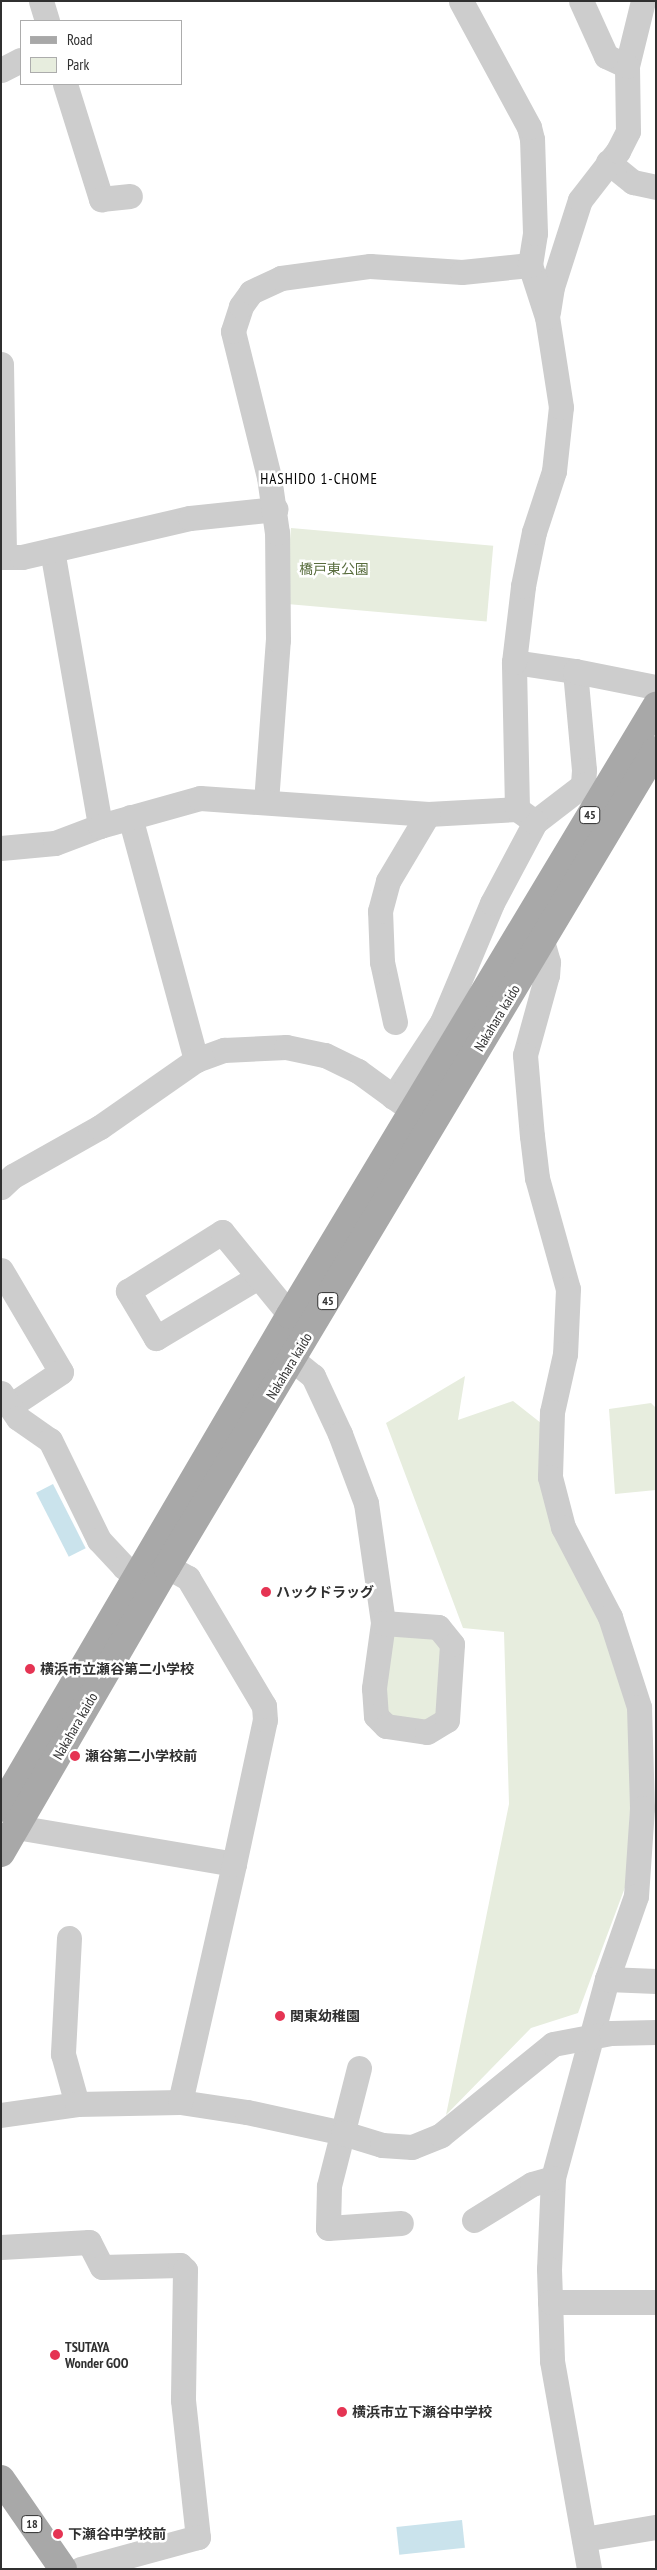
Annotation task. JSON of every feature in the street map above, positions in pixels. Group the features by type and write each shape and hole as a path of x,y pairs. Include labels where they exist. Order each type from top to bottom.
{"main road":[{"name":"Nakahara kaido","path":"152,1572 293,1360 534,933 593,790 656,706"},
{"name":"Nakahara kaido","path":"1,1853 9,1817 152,1572 403,1105 534,933 656,750"},
{"name":"18","path":"1,2479 63,2569"}],"street":[{"path":"41,1 47,20"},
{"path":"1,1187 13,1176 100,1127 196,1060 224,1050 286,1047 325,1056 358,1072 403,1105 442,1022 526,816 514,662 523,586 534,532 554,470 561,408 548,317 530,265 535,233 534,150 529,127 461,1"},
{"path":"581,1 606,56 627,66"},
{"path":"548,317 552,287 580,200 618,151 628,131 627,66 643,1"},
{"path":"1,70 20,60"},
{"path":"65,85 101,199 130,196"},
{"path":"608,162 633,182 656,187"},
{"path":"266,802 278,640 276,509 233,331 234,320 251,292 281,278 370,266 462,272 530,265"},
{"path":"1,364 2,557 52,550 190,518 276,509"},
{"path":"52,550 100,826"},
{"path":"514,662 656,687"},
{"path":"1,848 55,843 100,826 200,798 428,814 526,816 593,790 584,770 575,672"},
{"path":"395,1022 382,962 380,911 388,881 428,814"},
{"path":"130,817 196,1060"},
{"path":"534,933 547,975 524,1063 537,1178 568,1289 565,1354 552,1412 550,1477 563,1527 610,1617 639,1707 646,1896 607,1980 553,2178 550,2302 552,2361 589,2569"},
{"path":"258,1277 156,1338 128,1291 222,1232 290,1315"},
{"path":"1,1270 61,1372 6,1400 18,1418 50,1440 99,1540 152,1572 188,1578 264,1706 264,1720 234,1864 180,2102"},
{"path":"293,1360 313,1376 340,1434 366,1502 383,1623 374,1688 376,1716 386,1726 427,1732 448,1720 452,1644 438,1627 383,1623"},
{"path":"9,1817 234,1864"},
{"path":"69,1938 63,2054 77,2104"},
{"path":"607,1980 656,1981"},
{"path":"1,2115 77,2104 180,2102 247,2112 343,2133 382,2146 412,2148 441,2135 553,2044 611,2033 656,2032"},
{"path":"360,2068 329,2186 328,2228 401,2223"},
{"path":"474,2220 532,2184 553,2178"},
{"path":"1,2247 89,2242 102,2267 180,2265 185,2270 183,2400 198,2537 80,2569"},
{"path":"550,2302 656,2302"},
{"path":"584,2538 656,2527"}],"green space":[{"name":"橋戸東公園","path":"291,528 493,546 487,621 284,604"},
{"path":"465,1376 458,1420 513,1401 546,1427 600,1616 634,1716 627,1882 578,2013 531,2028 446,2115 509,1804 504,1632 463,1628 386,1423"},
{"path":"651,1403 656,1408 656,1490 615,1494 609,1409"},
{"path":"390,1631 432,1634 444,1645 442,1714 428,1724 384,1714"}],"water":[{"path":"53,1484 86,1548 69,1557 36,1493"},
{"path":"462,2520 465,2548 399,2555 396,2527"}],"place":[{"name":"ハックドラッグ","path":"266,1592"},
{"name":"横浜市立瀬谷第二小学校","path":"30,1669"},
{"name":"瀬谷第二小学校前","path":"75,1756"},
{"name":"関東幼稚園","path":"280,2016"},
{"name":"TSUTAYA Wonder GOO","path":"55,2355"},
{"name":"横浜市立下瀬谷中学校","path":"342,2412"},
{"name":"下瀬谷中学校前","path":"58,2534"}],"district":[{"name":"HASHIDO 1-CHOME","path":"319,479"}]}
